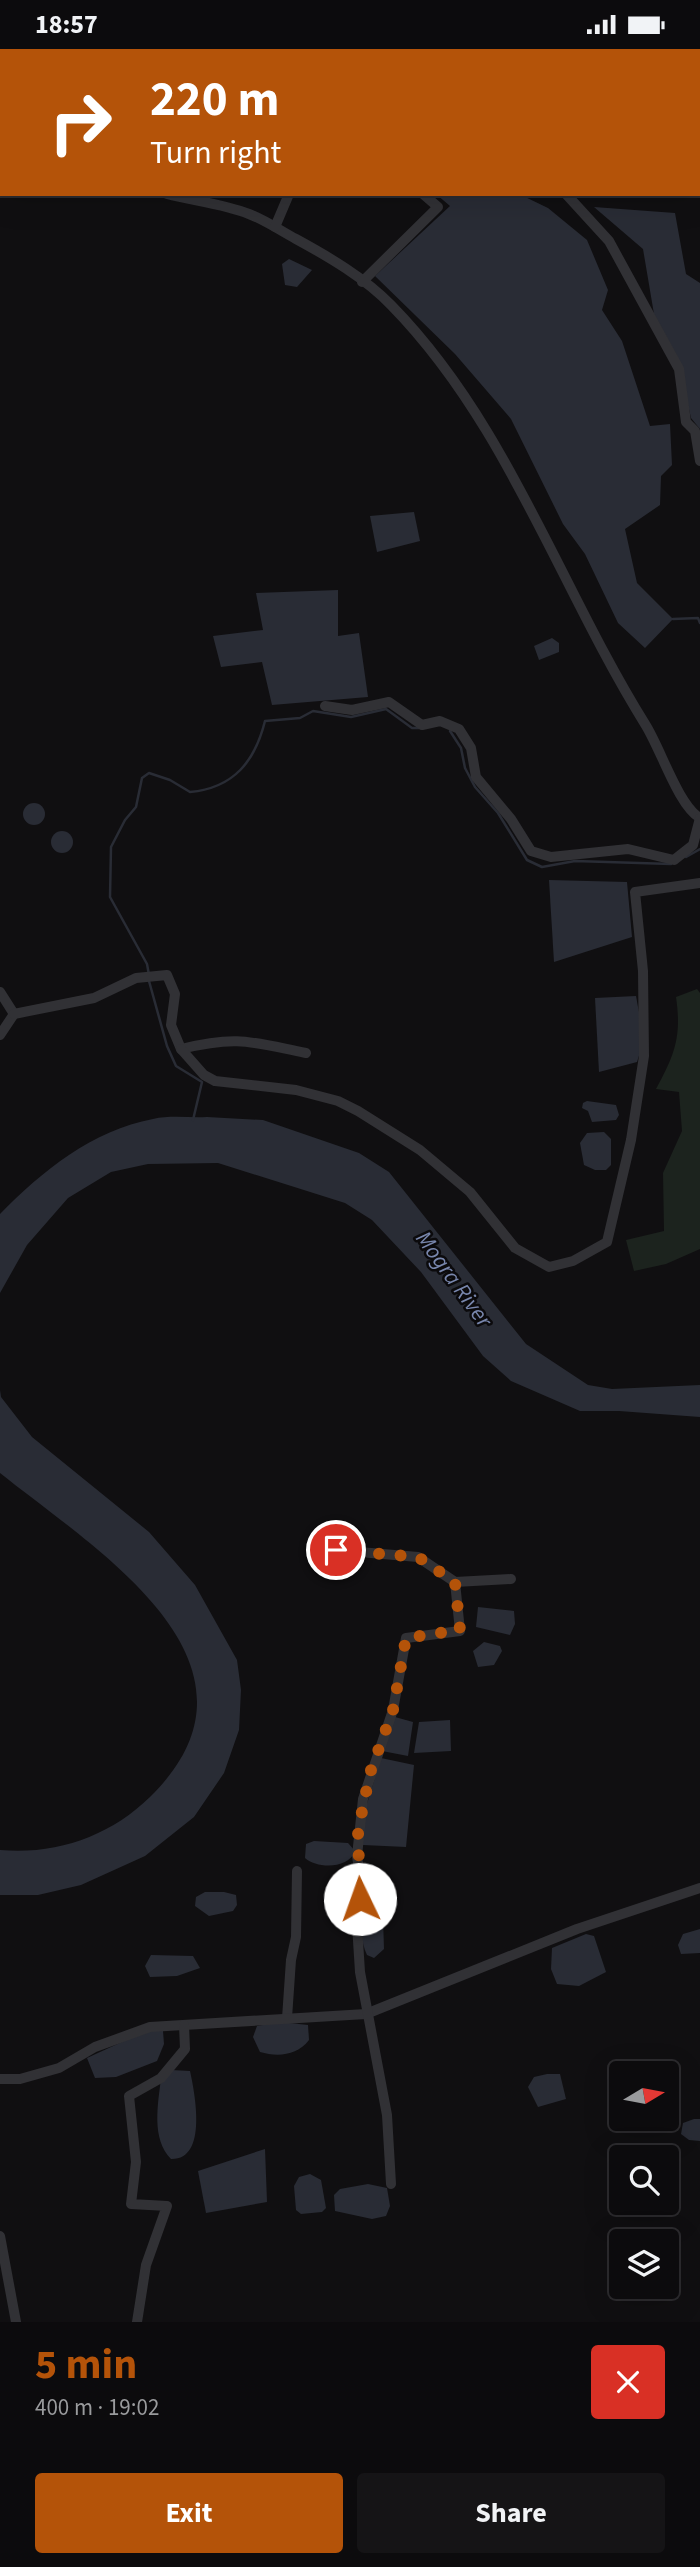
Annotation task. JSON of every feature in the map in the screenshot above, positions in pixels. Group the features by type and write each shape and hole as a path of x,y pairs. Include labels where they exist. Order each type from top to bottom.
{"street":[{"path":"175,196 250,214 329,257 390,303 444,367 492,440 625,692 661,748 681,800 691,813 700,818 693,845 674,860 628,849 551,857 531,851 511,819 476,777 471,748 458,729 440,721 422,725 389,702 352,710 325,706"},
{"path":"275,227 288,196"},
{"path":"362,282 438,207 426,196"},
{"path":"568,196 609,241 679,369 686,422 695,431 700,461"},
{"path":"0,1035 14,1014 94,997 136,978 167,975 176,994 171,1024 181,1049 204,1075 215,1080 296,1090 338,1101 358,1111 420,1150 470,1192 515,1248 549,1267 573,1261 607,1242 631,1140 644,1056 645,1021 635,892 680,888 700,883"},
{"path":"0,992 14,1014"},
{"path":"181,1049 220,1039 248,1040 306,1053"},
{"path":"336,1550 418,1557 455,1582 511,1579"},
{"path":"391,2184 387,2115 366,2014 357,1925 361,1883 358,1831 363,1799 393,1710 406,1638 460,1630 455,1582"},
{"path":"287,2018 290,1960 296,1937 297,1871"},
{"path":"0,2079 20,2080 59,2068 95,2047 150,2027 366,2014 577,1930 700,1888"},
{"path":"137,2322 146,2265 167,2206 131,2204 136,2162 128,2096 160,2078 184,2049 184,2025"},
{"path":"0,2236 16,2322"}],"shaded area":[{"path":"697,989 700,993 700,1249 666,1264 634,1271 626,1240 664,1231 663,1173 682,1131 679,1092 656,1089 675,1046 678,1024 676,997"}],"water":[{"path":"438,196 523,196 548,208 587,240 608,290 602,310 622,341 650,426 670,424 672,465 661,476 660,505 625,529 637,583 673,619 645,648 618,623 585,554 563,524 511,419 455,354 375,276 450,206"},
{"path":"594,207 675,213 686,274 700,283 700,429 691,418 677,356 654,314 643,249"},
{"path":"289,259 312,270 297,287 285,285 282,264"},
{"path":"414,512 420,541 377,552 370,516"},
{"path":"338,590 338,636 359,633 368,697 272,705 262,662 221,667 213,636 263,630 256,593"},
{"path":"552,638 559,643 559,652 539,660 534,646"},
{"path":"34,803 42,806 45,814 42,822 34,825 26,822 23,814 26,806"},
{"path":"62,831 70,834 73,842 70,850 62,853 54,850 51,842 54,834"},
{"path":"549,880 627,882 632,937 554,962"},
{"path":"636,996 644,1040 637,1062 599,1072 595,998"},
{"path":"587,1101 616,1105 619,1115 616,1120 592,1122 588,1111 582,1108"},
{"name":"Mogra River","path":"160,1118 263,1120 359,1153 389,1172 526,1344 588,1385 612,1389 700,1385 700,1417 580,1411 511,1381 483,1356 421,1272 372,1220 345,1203 218,1163 148,1164 111,1172 68,1198 27,1245 0,1293 0,1214 33,1183 89,1143 131,1124"},
{"path":"604,1132 611,1139 611,1165 606,1170 595,1170 584,1165 580,1143 587,1133"},
{"path":"0,1390 1,1397 32,1437 149,1532 195,1585 237,1660 241,1690 239,1730 224,1773 194,1817 145,1856 81,1885 38,1895 0,1895 0,1850 21,1851 62,1846 100,1832 134,1811 150,1797 186,1748 197,1701 187,1656 162,1614 125,1574 83,1537 0,1473"},
{"path":"478,1607 514,1611 515,1624 510,1635 476,1627"},
{"path":"484,1642 500,1646 502,1651 494,1665 478,1667 473,1651"},
{"path":"395,1717 413,1722 408,1756 382,1751"},
{"path":"450,1720 451,1751 414,1753 419,1722"},
{"path":"381,1758 414,1765 406,1847 363,1845 363,1817"},
{"path":"314,1841 348,1843 355,1851 352,1857 340,1864 317,1864 305,1858 306,1844"},
{"path":"205,1892 236,1895 237,1905 233,1911 209,1916 195,1906 196,1897"},
{"path":"368,1912 383,1918 384,1949 374,1958 367,1955 362,1939"},
{"path":"700,1929 700,1953 681,1954 678,1945 683,1934"},
{"path":"586,1934 594,1936 606,1972 579,1986 557,1984 551,1969 552,1948"},
{"path":"151,1955 193,1956 200,1968 177,1976 150,1977 145,1966"},
{"path":"280,2022 308,2025 309,2040 299,2049 286,2054 260,2052 253,2037 257,2026"},
{"path":"148,2030 163,2031 164,2044 157,2061 116,2077 95,2078 87,2058"},
{"path":"171,2070 190,2071 196,2124 195,2138 190,2149 183,2156 171,2159 161,2142 157,2121 161,2078"},
{"path":"560,2074 566,2099 538,2107 528,2087 534,2077"},
{"path":"700,2119 700,2141 689,2140 681,2134 683,2123"},
{"path":"265,2149 267,2202 206,2213 198,2171"},
{"path":"310,2174 321,2180 326,2208 322,2212 301,2214 296,2210 294,2186 299,2177"},
{"path":"368,2184 387,2188 390,2206 386,2216 372,2219 335,2211 334,2195 340,2189"}],"waterway":[{"path":"673,619 698,618 700,623"},
{"path":"149,975 147,964 110,897 111,847 125,820 136,807 142,778 149,773 170,780 190,792 219,785 240,770 248,760 265,721 300,718 313,711 351,717 386,709 412,728 421,728"},
{"path":"450,731 461,748 465,768 475,787 498,813 527,860 542,867 575,861 671,864"},
{"path":"686,857 700,849"},
{"path":"149,981 167,1046 176,1066 202,1082 193,1120"}],"route":[{"path":"336,1550 418,1557 455,1582 460,1630 406,1638 393,1710 363,1799 357,1856 361,1883 360,1899"}]}
